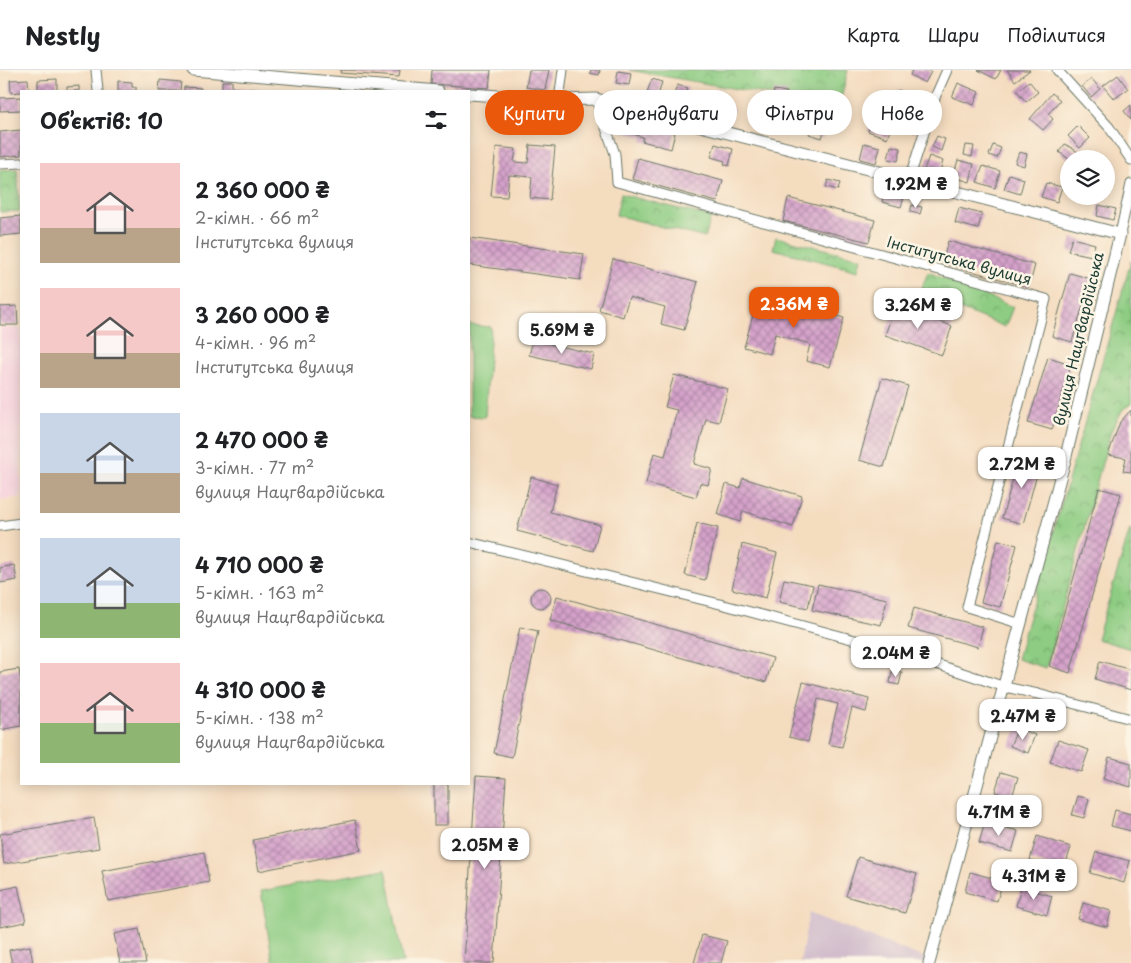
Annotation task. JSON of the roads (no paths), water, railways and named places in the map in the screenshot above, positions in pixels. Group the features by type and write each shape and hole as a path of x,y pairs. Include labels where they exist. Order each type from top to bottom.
{"street":[{"path":"96,70 98,90"},
{"path":"193,70 426,90"},
{"path":"560,90 563,70"},
{"path":"909,180 936,94 947,70"},
{"path":"1056,70 1109,127 1131,160"},
{"path":"470,94 485,95"},
{"name":"Інститутська вулиця","path":"608,135 615,154 617,182 1046,299 967,607 1020,624"},
{"path":"735,135 1120,234"},
{"path":"0,164 20,163"},
{"name":"вулиця Нацгвардійська","path":"929,963 1066,456 1131,184"},
{"path":"0,526 20,523"},
{"path":"470,542 728,606 900,652 1005,687 1131,719"}]}
